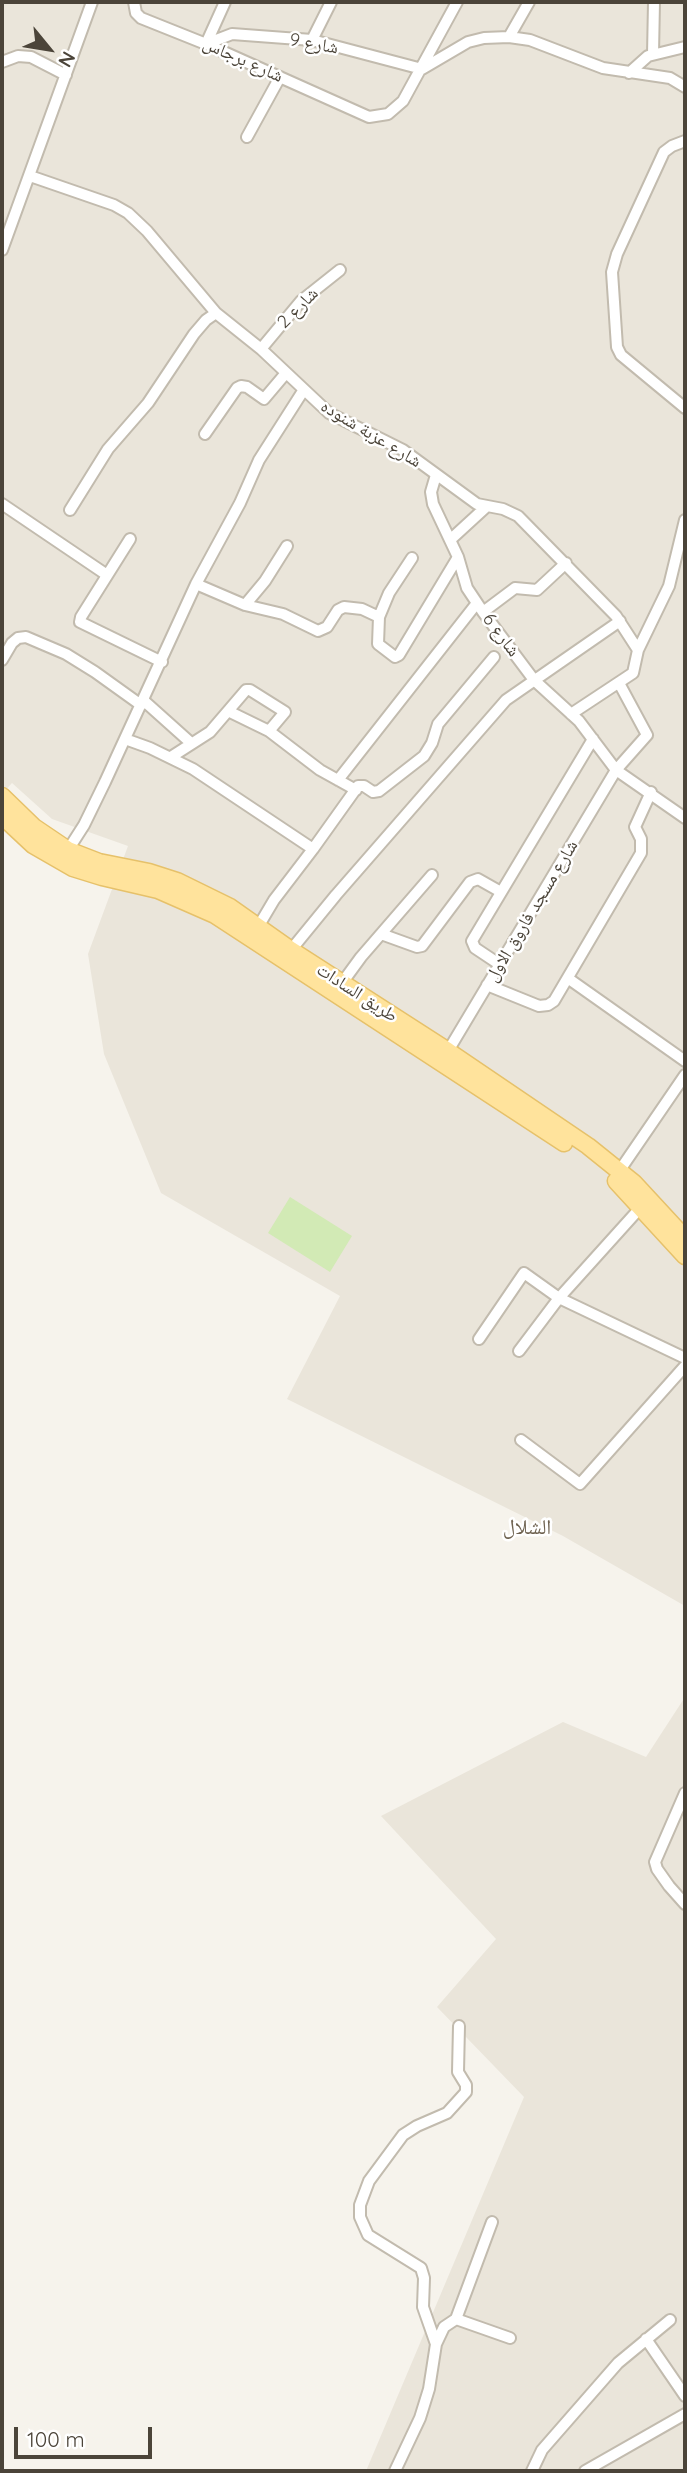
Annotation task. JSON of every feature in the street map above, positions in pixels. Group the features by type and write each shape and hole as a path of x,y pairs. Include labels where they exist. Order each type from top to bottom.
{"main road":[{"name":"طريق السادات","path":"2,796 34,827 68,850 99,862 177,881 204,892 588,1146 620,1170 684,1234"},
{"name":"طريق السادات","path":"2,816 26,840 59,861 88,873 173,895 228,923 584,1156 613,1178 685,1256"}],"street":[{"path":"2,250 92,2"},
{"name":"شارع برجاس","path":"134,2 136,13 141,18 360,114 379,116 396,108 422,69"},
{"path":"205,44 225,2"},
{"path":"312,40 331,2"},
{"path":"422,69 457,2"},
{"path":"509,37 529,2"},
{"path":"653,54 654,2"},
{"name":"شارع 9","path":"205,44 232,34 312,40 422,69"},
{"path":"422,69 468,42 509,37 530,40 585,63 629,73 670,78 685,87"},
{"path":"629,73 653,54 685,47"},
{"path":"2,62 18,56 31,57 66,75"},
{"path":"247,137 280,77"},
{"path":"685,141 664,152 621,245 612,272 617,347 621,355 685,408"},
{"name":"شارع عزبة شنوده","path":"30,176 109,203 128,213 147,231 216,313 261,349 303,391 335,417 396,445 477,504 503,509 518,516 620,621 638,650"},
{"name":"شارع 2","path":"261,349 301,301 340,270"},
{"path":"70,510 108,449 148,403 194,334 216,313"},
{"path":"205,434 237,388 247,387 264,399 268,398 286,373"},
{"path":"68,850 84,825 196,584 240,503 259,460 303,391"},
{"name":"شارع 6","path":"436,475 432,500 458,557 464,581 534,680 571,714 616,771"},
{"path":"2,504 107,575"},
{"path":"450,540 486,507"},
{"path":"571,714 633,673 638,650 674,571 685,520"},
{"path":"130,539 80,622 162,662"},
{"path":"245,605 265,581 287,546"},
{"path":"412,558 389,593 379,617 378,644 395,657 398,657 458,557"},
{"path":"338,780 480,607 515,588 537,590 566,564"},
{"path":"674,571 685,578"},
{"path":"196,584 245,605 283,614 318,631 327,627 338,610 344,607 362,609 379,617"},
{"path":"291,950 506,699 620,621"},
{"path":"2,660 18,638 26,638 66,654 142,702 191,743"},
{"path":"258,927 274,901 360,785 379,792 424,756 432,743 438,724 494,657"},
{"name":"شارع مسجد فاروق الاول","path":"448,1051 616,771 645,738 647,733 619,682"},
{"path":"171,757 210,732 242,692 250,690 285,712 269,731"},
{"path":"228,711 269,731 320,770 356,790"},
{"path":"125,739 171,757 209,779 313,849"},
{"path":"499,964 475,948 472,941 593,739"},
{"path":"616,771 685,818"},
{"path":"487,985 531,1004 544,1007 554,1001 640,853 641,839 635,827 651,793"},
{"path":"342,982 432,875"},
{"path":"381,934 417,947 422,946 470,882 478,879 501,891"},
{"path":"569,979 685,1061"},
{"path":"620,1170 685,1075"},
{"path":"519,1350 559,1298 641,1207"},
{"path":"479,1339 524,1273 559,1298 685,1358"},
{"path":"521,1440 580,1483 685,1366"},
{"path":"684,1800 655,1861 668,1886 685,1904"},
{"path":"436,2344 424,2307 424,2278 421,2268 368,2235 360,2217 360,2205 369,2181 403,2134 447,2113 466,2092 466,2085 458,2072 459,2026"},
{"path":"395,2471 420,2418 429,2389 436,2344 444,2327 456,2319 492,2222"},
{"path":"456,2319 510,2338"},
{"path":"532,2471 541,2449 618,2363 670,2320"},
{"path":"646,2339 685,2396"},
{"path":"585,2471 685,2414"}],"shaded area":[{"path":"2,2 685,2 685,1606 563,1536 287,1399 340,1296 161,1193 104,1054 88,954 128,846 52,819 12,783 2,794"},
{"path":"685,1697 685,2471 366,2471 524,2097 437,2007 496,1939 381,1816 563,1722 646,1757"}],"green space":[{"path":"290,1197 352,1236 330,1272 268,1233"}],"district":[{"name":"الشلال","path":"527,1528"}]}
